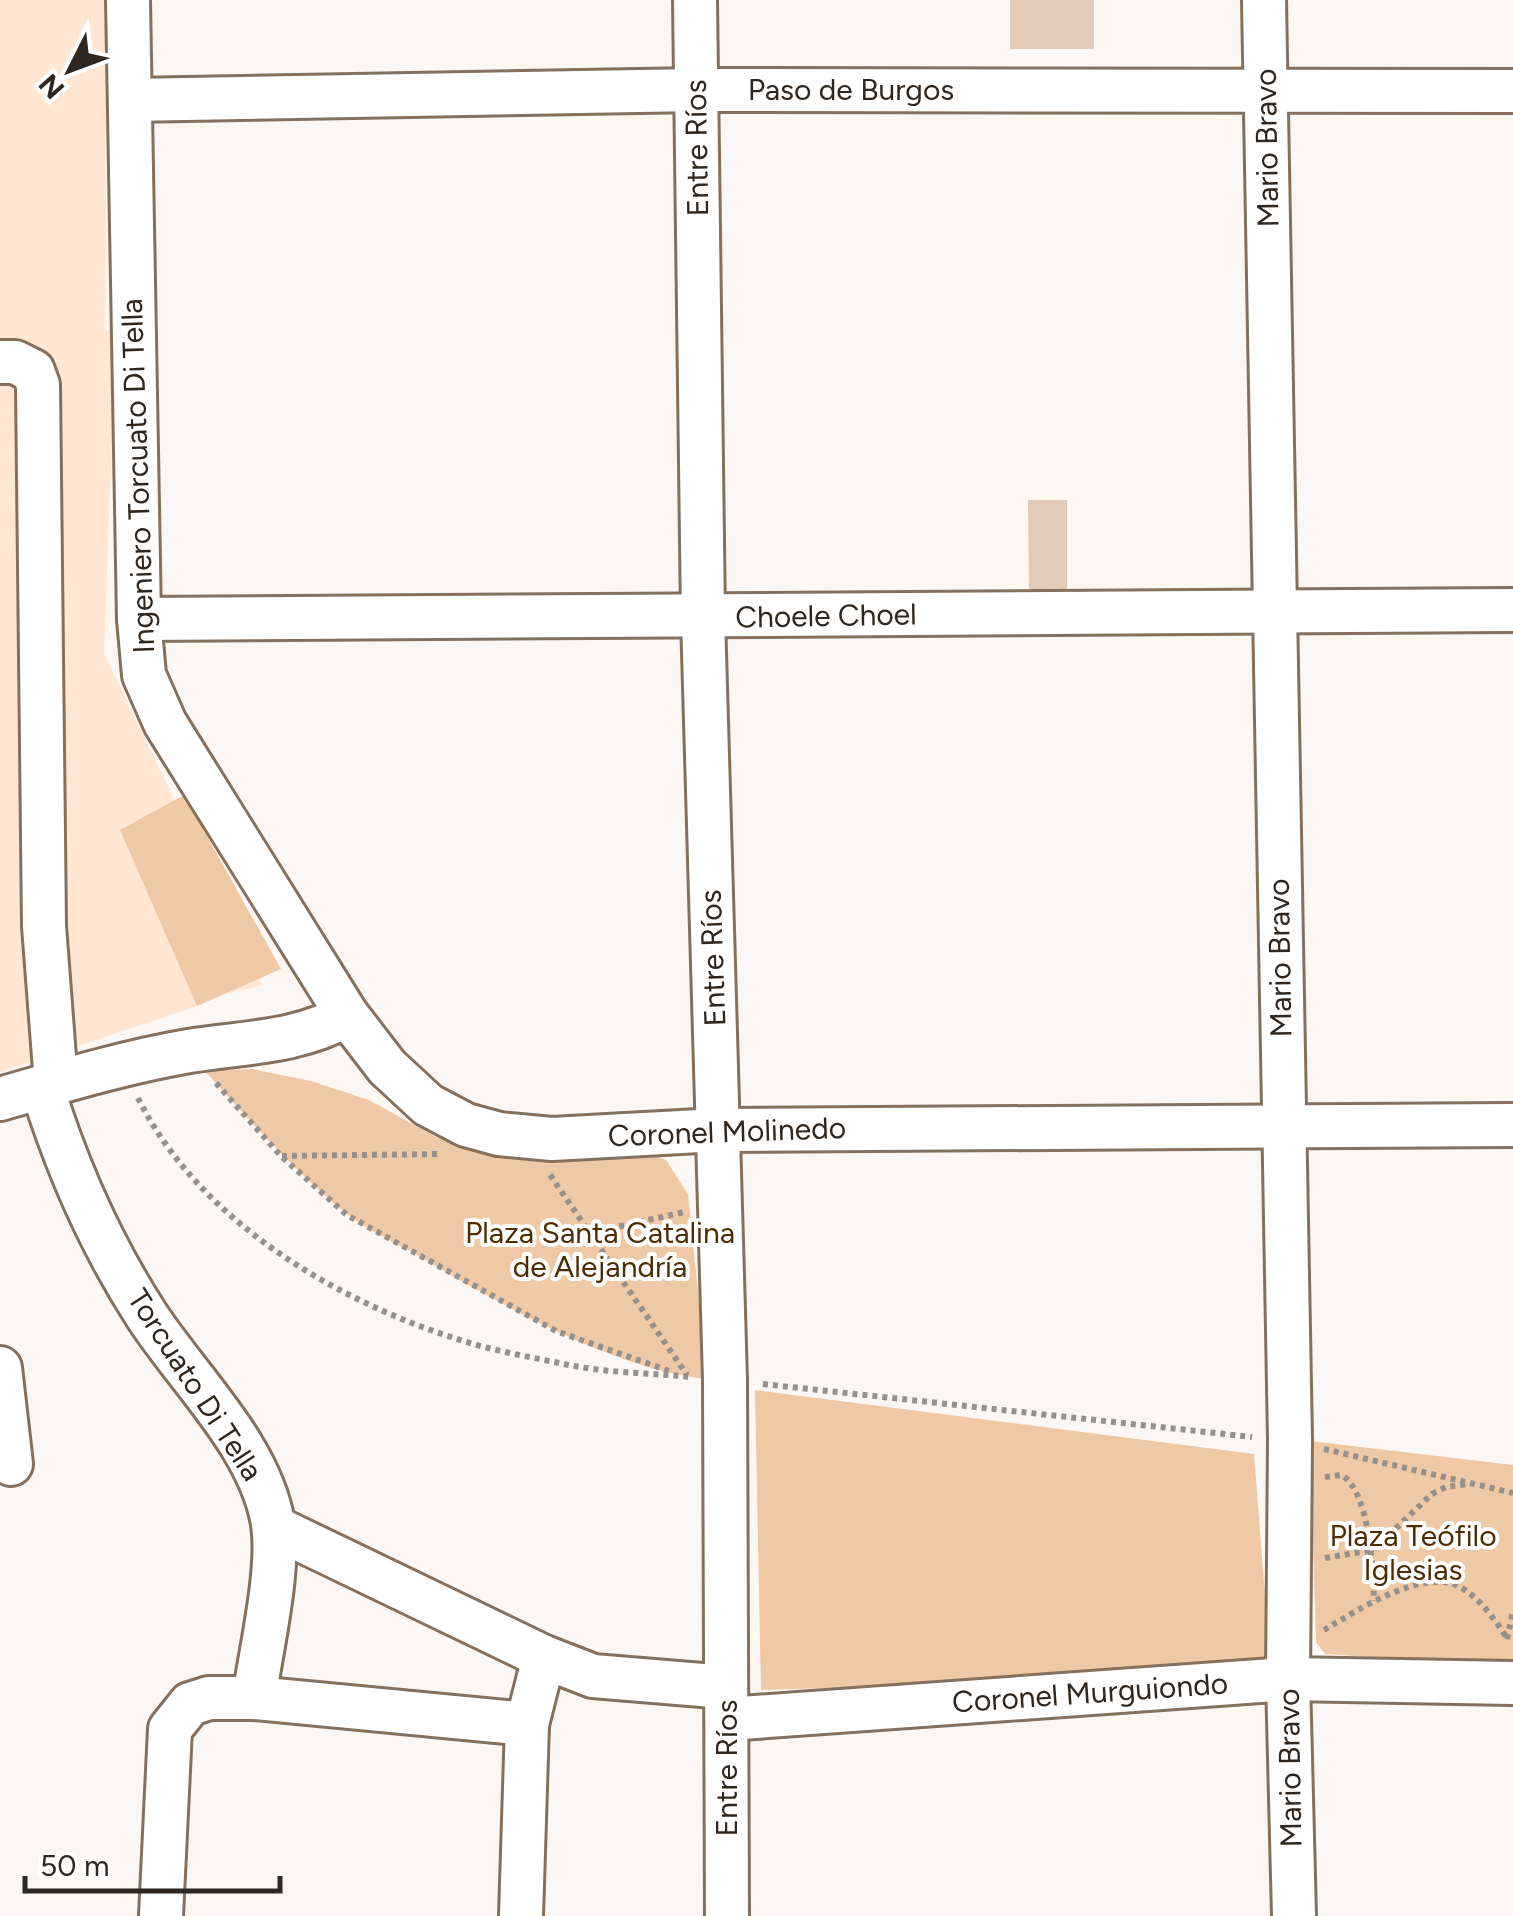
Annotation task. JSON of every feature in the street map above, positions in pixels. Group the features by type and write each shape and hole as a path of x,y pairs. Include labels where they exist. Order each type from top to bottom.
{"street":[{"name":"Ingeniero Torcuato Di Tella","path":"128,0 139,619 144,675 151,697 347,1015"},
{"name":"Entre Ríos","path":"695,0 703,617 720,1204 706,1378 727,1703 728,1916"},
{"name":"Mario Bravo","path":"1264,0 1290,1441 1288,1665 1294,1916"},
{"name":"Paso de Burgos","path":"130,100 696,90 1513,90"},
{"name":"Torcuato Di Tella","path":"0,362 15,362 32,371 38,384 48,1085 62,1152 108,1248 162,1338 252,1464 267,1495 274,1526 274,1560 254,1698"},
{"name":"Choele Choel","path":"139,619 1513,610"},
{"path":"0,1099 122,1066 292,1037 319,1030 347,1015"},
{"name":"Coronel Molinedo","path":"347,1015 387,1067 428,1105 466,1125 528,1138 718,1130 1513,1125"},
{"path":"0,1368 11,1464"},
{"name":"Coronel Murguiondo","path":"274,1526 544,1658 593,1676 727,1703 1288,1665 1513,1683"},
{"path":"521,1916 527,1724 544,1658"},
{"path":"161,1916 167,1750 170,1729 190,1704 209,1698 254,1698 527,1724"}],"path":[{"path":"188,1052 281,1156 347,1215 556,1332 706,1378"},
{"path":"122,1066 147,1117 180,1163 226,1212 282,1257 357,1298 451,1337 573,1366 1290,1441 1513,1493"},
{"path":"528,1138 590,1233 706,1378"},
{"path":"281,1156 458,1154"},
{"path":"590,1233 720,1204"},
{"path":"1290,1486 1333,1475 1349,1479 1372,1551 1374,1601"},
{"path":"1289,1563 1372,1551 1432,1494 1446,1487 1473,1484"},
{"path":"1448,1582 1449,1570"},
{"path":"1288,1665 1374,1601 1410,1587 1448,1582 1463,1588 1482,1604 1508,1638"}],"shaded area":[{"path":"0,0 107,0 105,330 116,332 104,653 263,985 195,1001 197,1006 0,1072"}],"green space":[{"path":"184,795 281,969 197,1006 120,830"},
{"name":"Plaza Santa Catalina de Alejandría","path":"252,1069 311,1081 369,1100 436,1137 494,1155 554,1162 648,1153 666,1160 688,1194 707,1379 632,1362 556,1331 351,1217 289,1161 205,1071"},
{"path":"755,1390 1254,1454 1271,1674 761,1690"},
{"name":"Plaza Teófilo Iglesias","path":"1310,1441 1513,1465 1513,1666 1325,1654 1316,1642"}],"building":[{"path":"1010,0 1094,0 1094,49 1010,49"},
{"path":"1028,500 1067,500 1067,592 1029,592"}]}
